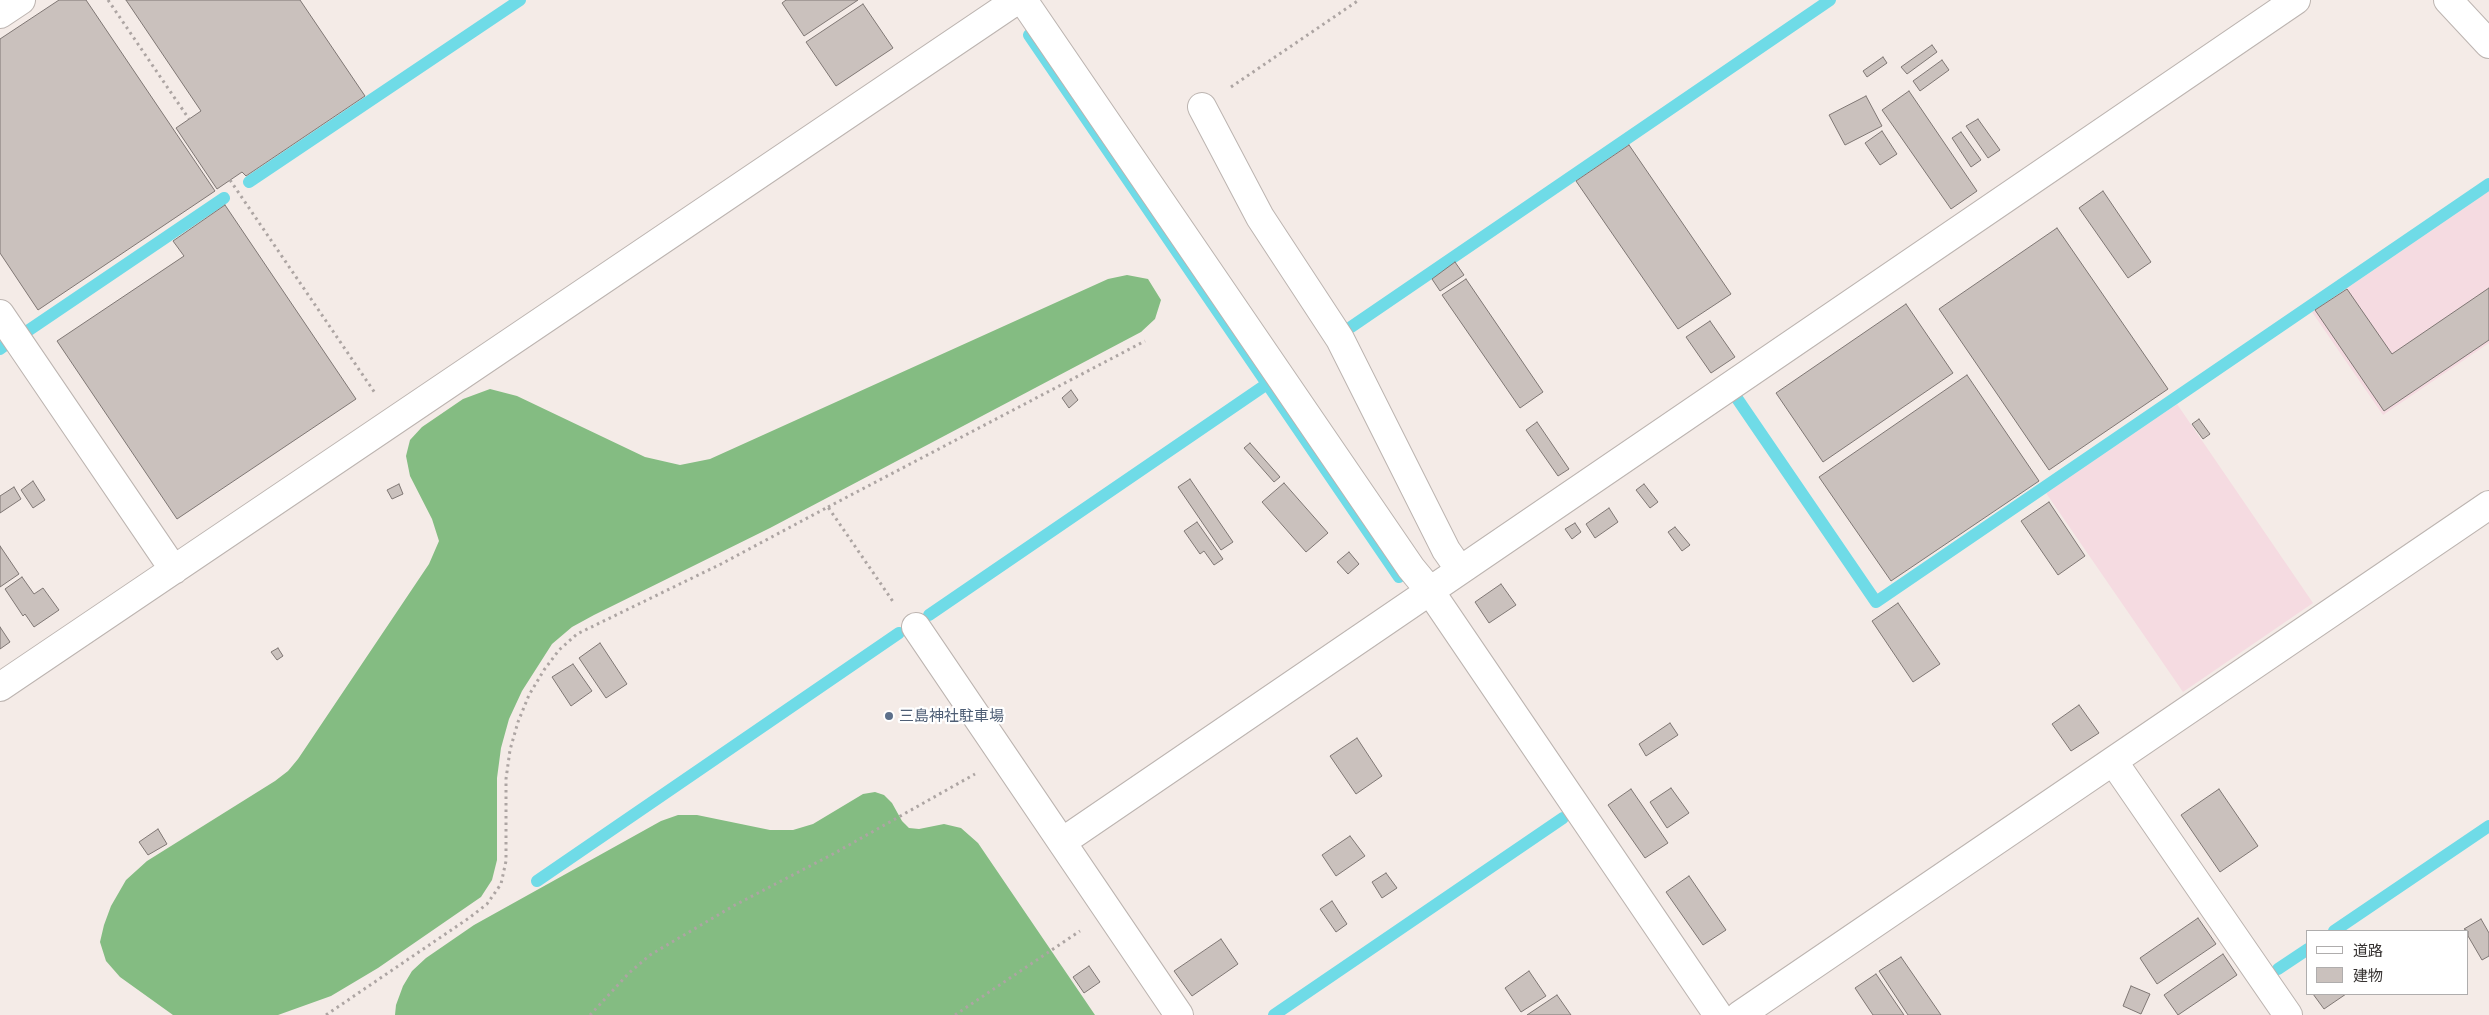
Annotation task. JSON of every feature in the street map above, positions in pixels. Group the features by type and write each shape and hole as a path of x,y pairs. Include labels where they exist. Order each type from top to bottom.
{"street":[{"path":"0,14 21,0"},
{"path":"0,687 1017,0"},
{"path":"1023,0 1411,568 1430,591 1718,1015"},
{"path":"1062,842 2296,0"},
{"path":"2448,0 2489,44"},
{"path":"1202,107 1260,217 1340,339 1446,550 1460,570"},
{"path":"0,314 174,570"},
{"path":"1740,1015 2489,505"},
{"path":"916,627 1180,1015"},
{"path":"2113,761 2288,1015"}],"path":[{"path":"108,0 189,119"},
{"path":"1202,107 1359,0"},
{"path":"230,180 394,421"},
{"path":"326,1015 469,918 487,904 501,884 506,861 506,779 510,750 530,695 559,650 577,634 721,564 1145,340"},
{"path":"828,507 902,616 916,627"},
{"path":"590,1015 629,973 650,956 736,905 834,854 1004,757"},
{"path":"955,1015 1109,911"}],"shaded area":[{"path":"2489,191 2489,343 2383,415 2312,312"},
{"path":"2177,404 2313,603 2183,692 2046,493"}],"green space":[{"path":"1127,275 1148,279 1161,300 1155,319 1141,332 770,528 594,615 572,627 552,644 522,691 509,719 501,748 497,778 497,860 492,880 481,897 378,968 331,996 278,1015 173,1015 120,977 106,961 100,942 104,925 111,906 126,880 147,861 288,771 298,759 429,564 439,541 432,519 410,476 406,456 410,440 422,427 463,399 490,389 517,396 645,457 680,465 710,459 1108,279"},
{"path":"875,792 884,795 892,803 902,821 909,828 919,829 944,824 961,828 978,843 1095,1015 395,1015 396,1005 403,986 412,971 426,958 474,925 661,821 678,815 697,815 770,830 793,830 813,824 863,794"}],"building":[{"path":"59,0 86,0 215,191 38,310 0,253 0,39"},
{"path":"126,0 300,0 365,96 246,176 242,172 217,189 176,128 201,111"},
{"path":"786,0 858,0 804,36 782,3"},
{"path":"863,4 893,48 836,86 806,42"},
{"path":"1932,45 1937,52 1907,74 1901,67"},
{"path":"1883,57 1887,63 1867,77 1863,71"},
{"path":"1942,60 1949,70 1920,91 1913,81"},
{"path":"1909,91 1977,191 1951,209 1882,110"},
{"path":"1866,96 1882,126 1845,145 1829,115"},
{"path":"1978,119 2000,150 1988,158 1966,126"},
{"path":"1882,131 1897,154 1880,165 1865,143"},
{"path":"1961,132 1981,160 1971,167 1952,138"},
{"path":"1629,145 1731,294 1678,329 1576,181"},
{"path":"2103,191 2151,262 2128,278 2079,208"},
{"path":"225,205 356,399 177,519 57,341 184,256 173,241"},
{"path":"2057,228 2168,389 2049,470 1939,309"},
{"path":"1455,262 1464,275 1440,291 1432,279"},
{"path":"1466,279 1543,392 1520,408 1442,295"},
{"path":"2489,288 2489,340 2384,411 2315,310 2347,289 2392,354"},
{"path":"1906,304 1953,373 1823,462 1776,393"},
{"path":"1710,321 1735,357 1711,373 1686,337"},
{"path":"1967,375 2039,481 1891,581 1819,477"},
{"path":"1071,390 1078,400 1069,408 1062,398"},
{"path":"2199,419 2210,434 2203,439 2192,424"},
{"path":"1537,422 1569,469 1558,476 1526,430"},
{"path":"1250,443 1280,477 1274,482 1244,448"},
{"path":"1190,479 1233,542 1221,550 1178,487"},
{"path":"33,481 45,500 33,508 21,490"},
{"path":"1284,483 1328,533 1306,552 1262,502"},
{"path":"399,484 403,494 392,499 387,490"},
{"path":"1644,484 1658,502 1650,508 1636,490"},
{"path":"14,487 21,499 0,513 0,496"},
{"path":"2049,502 2085,556 2058,575 2021,521"},
{"path":"1609,508 1618,522 1595,538 1586,524"},
{"path":"1197,522 1223,559 1214,565 1204,551 1200,554 1184,531"},
{"path":"1575,523 1581,532 1572,539 1565,529"},
{"path":"1675,527 1690,545 1682,551 1668,532"},
{"path":"0,546 19,574 0,587"},
{"path":"1349,552 1359,564 1348,574 1337,562"},
{"path":"22,577 34,594 43,588 59,610 34,627 25,614 23,616 5,589"},
{"path":"1501,584 1516,605 1489,623 1475,602"},
{"path":"1898,603 1940,664 1913,682 1872,621"},
{"path":"0,627 10,642 0,649"},
{"path":"600,643 627,684 606,698 579,658"},
{"path":"278,648 283,656 277,660 271,652"},
{"path":"573,664 592,691 571,706 552,677"},
{"path":"2079,705 2099,733 2071,751 2052,724"},
{"path":"1670,723 1678,735 1646,756 1639,744"},
{"path":"1357,738 1382,776 1356,794 1330,756"},
{"path":"1671,788 1689,813 1667,828 1650,802"},
{"path":"1631,789 1668,843 1645,858 1608,805"},
{"path":"2219,789 2258,846 2220,872 2181,815"},
{"path":"158,829 167,844 148,855 139,842"},
{"path":"1350,836 1365,856 1336,876 1322,855"},
{"path":"1386,873 1397,888 1382,898 1372,882"},
{"path":"1689,876 1726,930 1703,945 1666,892"},
{"path":"1332,901 1347,924 1336,932 1320,909"},
{"path":"2198,918 2216,944 2157,984 2140,958"},
{"path":"2481,919 2489,933 2489,956 2482,960 2469,938 2469,930 2464,929"},
{"path":"1221,939 1238,964 1192,996 1174,971"},
{"path":"2223,954 2237,975 2178,1015 2164,995"},
{"path":"1901,957 1941,1015 1908,1015 1879,971"},
{"path":"1089,966 1100,982 1084,993 1073,977"},
{"path":"1529,971 1546,996 1521,1012 1505,988"},
{"path":"1876,974 1904,1015 1873,1015 1855,988"},
{"path":"2131,986 2150,994 2141,1014 2123,1006"},
{"path":"1557,995 1571,1015 1527,1015"},
{"path":"2314,995 2345,995 2324,1009"}],"waterway":[{"path":"249,182 520,0"},
{"path":"1351,327 1830,0"},
{"path":"1029,35 1399,577"},
{"path":"1734,394 1876,602 2489,184"},
{"path":"29,330 224,198"},
{"path":"0,349 4,346"},
{"path":"929,615 1267,384"},
{"path":"537,881 899,633"},
{"path":"1274,1015 1563,818"},
{"path":"2335,930 2489,826"},
{"path":"2278,969 2306,950"}],"place":[{"name":"三島神社駐車場","path":"889,716"}]}
